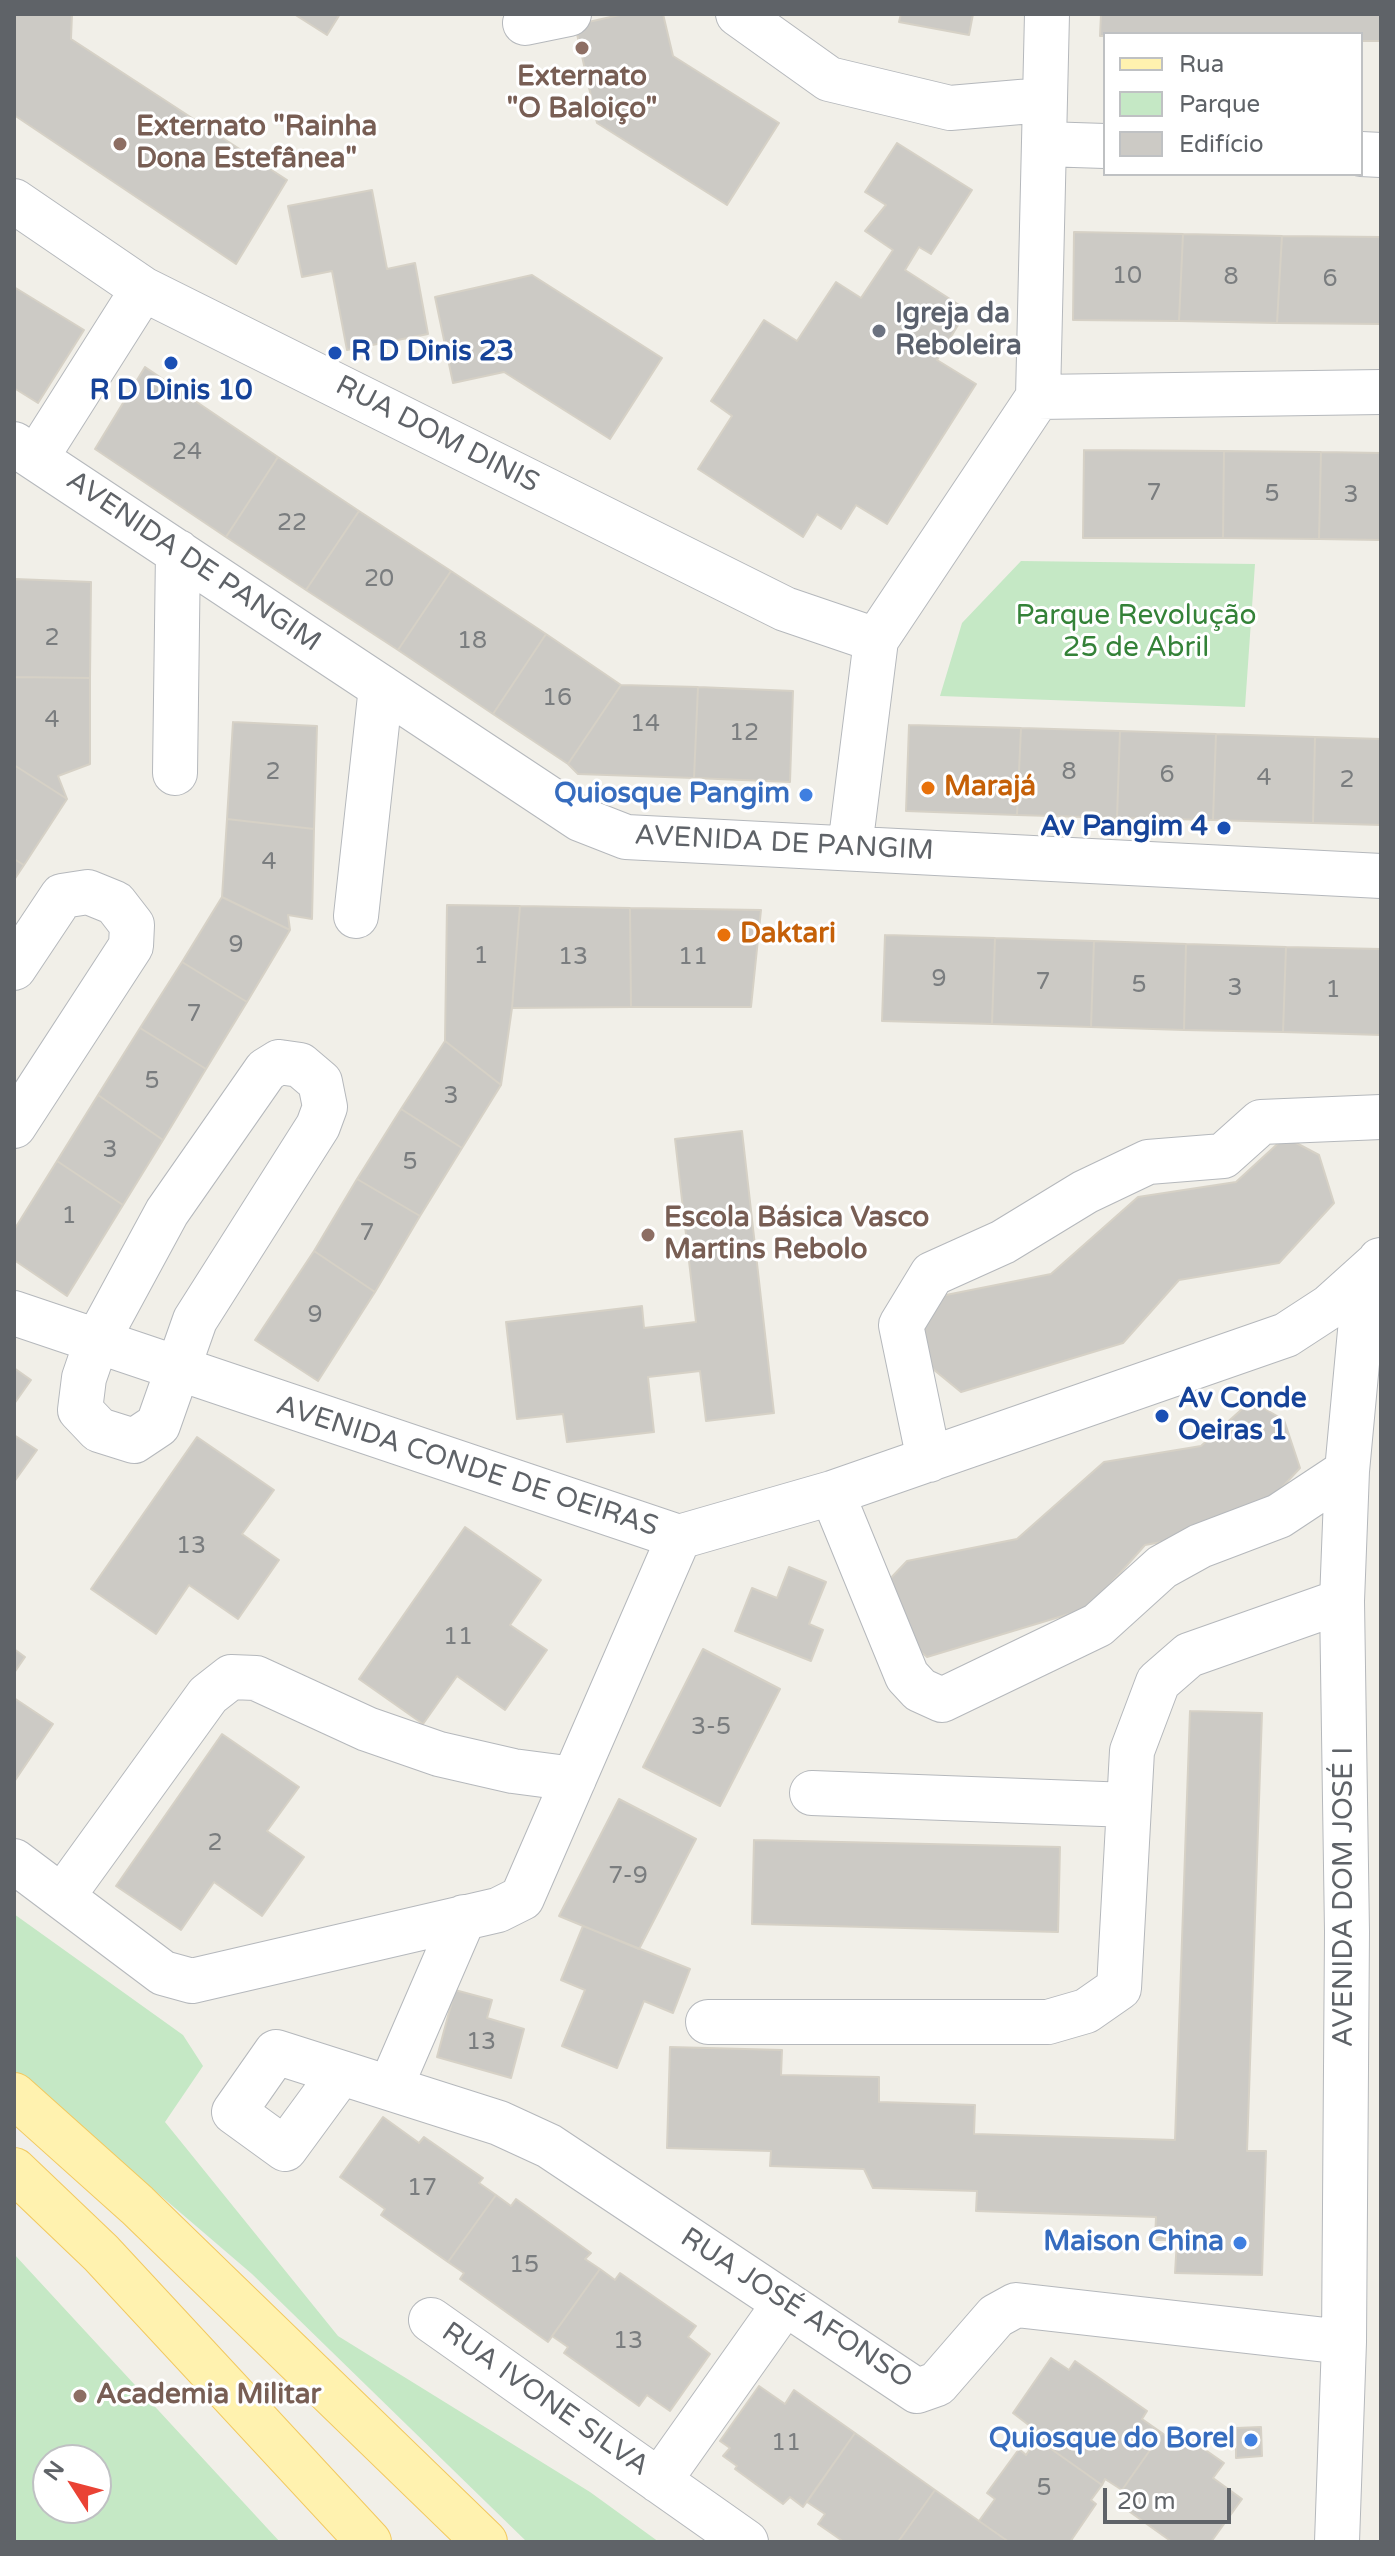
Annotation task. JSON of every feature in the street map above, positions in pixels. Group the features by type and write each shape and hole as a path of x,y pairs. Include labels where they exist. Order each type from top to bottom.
{"main road":[{"path":"14,2095 148,2216 485,2542"},
{"path":"14,2170 101,2253 369,2542"}],"street":[{"path":"525,23 569,14"},
{"path":"738,14 829,79 950,108 1043,100"},
{"path":"850,847 876,640 1038,397 1047,14"},
{"path":"1044,144 1103,146"},
{"name":"RUA DOM DINIS","path":"14,201 143,289 785,609 876,640"},
{"path":"22,454 143,289"},
{"path":"1038,397 1381,392"},
{"name":"AVENIDA DE PANGIM","path":"22,454 178,552 580,819 626,837 1381,876"},
{"path":"175,773 178,552"},
{"path":"356,916 381,687"},
{"path":"14,968 62,896 88,892 115,903 132,925 131,946 14,1126"},
{"path":"279,1062 300,1065 320,1082 325,1107 318,1126 195,1320 158,1425 134,1441 99,1430 80,1410 84,1378 96,1343 167,1212 266,1070 279,1062"},
{"path":"929,1460 901,1325 932,1274 1003,1242 1085,1192 1148,1162 1223,1156 1261,1122 1381,1117"},
{"name":"AVENIDA CONDE DE OEIRAS","path":"14,1313 679,1537 832,1493 1286,1335 1329,1307 1380,1258"},
{"name":"AVENIDA DOM JOSÉ I","path":"1337,2542 1364,1922 1342,1601 1347,1471 1360,1331 1380,1258"},
{"path":"1286,1335 1356,1370"},
{"path":"832,1493 907,1676 920,1690 942,1700 1098,1625 1162,1567 1200,1546 1279,1516 1347,1471"},
{"path":"14,1861 163,1973 192,1981 498,1910 522,1898 679,1537"},
{"path":"708,2022 1048,2022 1086,2011 1119,1988 1132,1751 1158,1682 1189,1655 1342,1601"},
{"path":"62,1897 208,1695 231,1677 256,1678 367,1729 439,1754 513,1771 574,1779"},
{"path":"812,1793 1129,1805"},
{"path":"390,2088 464,1917"},
{"name":"RUA JOSÉ AFONSO","path":"340,2074 499,2123 549,2146 917,2391 937,2384 996,2316 1016,2305 1344,2342"},
{"name":"RUA IVONE SILVA","path":"659,2481 785,2303"},
{"name":"RUA IVONE SILVA","path":"431,2320 746,2542"}],"green space":[{"name":"Parque Revolução 25 de Abril","path":"1021,561 1255,564 1245,707 940,696 962,623"},
{"path":"14,1914 183,2035 203,2066 165,2122 338,2336 590,2492 659,2542 527,2542 252,2274 14,2070"},
{"name":"Academia Militar","path":"14,2254 280,2542 14,2542"}],"building":[{"path":"14,14 72,14 71,39 287,180 236,264 14,115"},
{"path":"294,14 340,14 327,35"},
{"path":"624,14 663,14 673,56 779,123 727,205 597,123 575,25"},
{"path":"901,14 973,14 969,35 899,22"},
{"path":"1101,14 1381,14 1381,41 1363,41 1363,32 1103,32 1100,36"},
{"name":"Igreja da Reboleira","path":"897,143 972,190 931,254 919,247 905,270 967,310 937,360 976,384 887,524 856,505 841,529 817,514 803,537 698,469 732,416 711,401 764,320 797,341 836,282 861,298 893,250 865,231 886,205 865,192"},
{"path":"372,190 387,269 415,263 428,334 347,350 332,271 302,277 288,206"},
{"path":"1074,232 1183,234 1179,321 1073,320"},
{"path":"1183,234 1282,236 1277,323 1179,321"},
{"path":"1282,236 1381,237 1381,324 1277,323"},
{"path":"532,275 662,358 610,439 504,372 453,383 435,297"},
{"path":"14,287 84,330 38,403 14,388"},
{"path":"145,367 278,457 226,537 95,449"},
{"path":"1084,450 1224,451 1223,538 1083,538"},
{"path":"1224,451 1321,452 1319,539 1223,538"},
{"path":"1321,452 1381,453 1381,540 1319,539"},
{"path":"278,457 359,511 306,590 226,537"},
{"path":"359,511 451,571 398,650 306,590"},
{"path":"451,571 546,634 493,714 398,650"},
{"path":"15,579 91,582 90,678 14,677"},
{"path":"546,634 621,685 568,764 493,714"},
{"path":"14,677 90,678 90,764 58,776 67,799 14,765"},
{"path":"621,685 698,687 694,778 578,774 568,764"},
{"path":"698,687 793,691 790,782 694,778"},
{"path":"233,722 317,726 314,829 227,819"},
{"path":"909,725 1021,728 1017,815 906,811"},
{"path":"1021,728 1120,731 1117,818 1017,815"},
{"path":"1120,731 1216,734 1213,820 1117,818"},
{"path":"1216,734 1315,737 1313,823 1213,820"},
{"path":"1315,737 1381,739 1381,825 1313,823"},
{"path":"14,765 67,799 24,865 14,859"},
{"path":"227,819 314,829 312,919 288,915 290,930 222,897"},
{"path":"14,859 24,865 14,880"},
{"path":"222,897 290,930 247,1002 182,962"},
{"path":"447,905 520,906 512,1008 501,1085 445,1041"},
{"path":"520,906 630,908 631,1007 512,1008"},
{"path":"630,908 761,910 751,1007 631,1007"},
{"path":"885,935 995,938 992,1024 882,1021"},
{"path":"995,938 1094,941 1091,1027 992,1024"},
{"path":"1094,941 1186,944 1184,1030 1091,1027"},
{"path":"1186,944 1286,947 1283,1032 1184,1030"},
{"path":"1286,947 1381,949 1381,1035 1283,1032"},
{"path":"182,962 247,1002 206,1069 140,1028"},
{"path":"140,1028 206,1069 163,1140 98,1095"},
{"path":"445,1041 501,1085 462,1148 401,1109"},
{"path":"98,1095 163,1140 123,1205 57,1161"},
{"path":"401,1109 462,1148 420,1216 357,1179"},
{"path":"742,1131 774,1413 706,1421 700,1371 648,1377 654,1432 567,1442 563,1414 517,1419 506,1322 642,1306 644,1328 696,1322 675,1139"},
{"path":"1285,1137 1319,1155 1334,1203 1279,1263 1179,1280 1123,1343 961,1392 928,1365 921,1317 941,1296 1051,1274 1138,1197 1236,1182"},
{"path":"57,1161 123,1205 67,1296 14,1260 14,1230"},
{"path":"357,1179 420,1216 375,1292 314,1251"},
{"path":"314,1251 375,1292 318,1381 255,1340"},
{"path":"14,1368 31,1380 14,1404"},
{"path":"1251,1401 1284,1420 1300,1468 1245,1527 1145,1545 1089,1608 927,1657 894,1630 887,1582 907,1561 1017,1539 1104,1462 1201,1446"},
{"path":"14,1435 37,1450 14,1482"},
{"path":"197,1437 274,1490 242,1534 279,1560 238,1619 189,1585 156,1634 91,1589"},
{"path":"465,1527 541,1580 510,1625 547,1650 505,1710 457,1676 423,1724 359,1679"},
{"path":"789,1567 826,1582 809,1624 823,1630 811,1661 735,1631 752,1588 777,1598"},
{"path":"14,1649 25,1657 14,1673"},
{"path":"703,1649 780,1689 720,1806 643,1767"},
{"path":"14,1698 53,1724 14,1782"},
{"path":"1190,1711 1262,1713 1247,2151 1266,2151 1262,2275 1175,2273 1177,2240 1155,2240 1156,2217 976,2211 977,2191 873,2188 864,2169 770,2166 771,2151 667,2148 670,2047 782,2050 781,2075 879,2077 879,2102 975,2105 974,2134 1175,2140"},
{"path":"222,1734 299,1787 267,1831 304,1857 262,1916 214,1882 181,1930 116,1886"},
{"path":"619,1799 696,1839 639,1949 559,1916"},
{"path":"754,1840 1060,1847 1058,1932 752,1924"},
{"path":"583,1926 690,1969 673,2013 644,2001 617,2068 562,2046 585,1990 561,1980"},
{"path":"455,1990 492,2000 487,2018 524,2029 511,2078 437,2057"},
{"path":"383,2117 419,2143 424,2137 483,2178 479,2183 496,2195 448,2262 381,2215 385,2209 340,2177"},
{"path":"496,2195 511,2206 516,2199 591,2253 585,2259 600,2269 548,2342 460,2279 464,2273 448,2262"},
{"path":"600,2269 615,2280 620,2273 696,2326 688,2337 710,2354 670,2411 647,2395 639,2406 564,2353 568,2347 552,2336"},
{"path":"1051,2358 1069,2370 1075,2361 1147,2411 1142,2419 1162,2433 1122,2490 1105,2479 1102,2485 1026,2432 1030,2426 1013,2413"},
{"path":"759,2386 785,2404 794,2390 855,2433 803,2507 790,2497 783,2504 735,2469 737,2466 723,2456 730,2448 720,2441"},
{"path":"1261,2427 1262,2456 1236,2458 1236,2428"},
{"path":"855,2433 935,2490 898,2542 844,2542 818,2524 825,2514 807,2502"},
{"path":"1162,2433 1177,2444 1184,2435 1224,2463 1213,2478 1242,2499 1211,2542 1172,2542 1130,2512 1138,2501 1122,2490"},
{"path":"1037,2439 1102,2485 1091,2500 1096,2504 1070,2542 1009,2542 979,2521 995,2499 987,2493 1019,2449 1026,2455"},
{"path":"935,2490 979,2521 1009,2542 898,2542"}],"place":[{"name":"Externato \"O Baloiço\"","path":"582,48"},
{"name":"Externato \"Rainha Dona Estefânea\"","path":"120,144"},
{"name":"Igreja da Reboleira","path":"879,331"},
{"name":"R D Dinis 23","path":"335,353"},
{"name":"R D Dinis 10","path":"171,363"},
{"name":"Marajá","path":"928,788"},
{"name":"Quiosque Pangim","path":"806,795"},
{"name":"Av Pangim 4","path":"1224,828"},
{"name":"Daktari","path":"724,935"},
{"name":"Escola Básica Vasco Martins Rebolo","path":"648,1235"},
{"name":"Av Conde Oeiras 1","path":"1162,1416"},
{"name":"Maison China","path":"1240,2243"},
{"name":"Academia Militar","path":"80,2396"},
{"name":"Quiosque do Borel","path":"1251,2440"}]}
